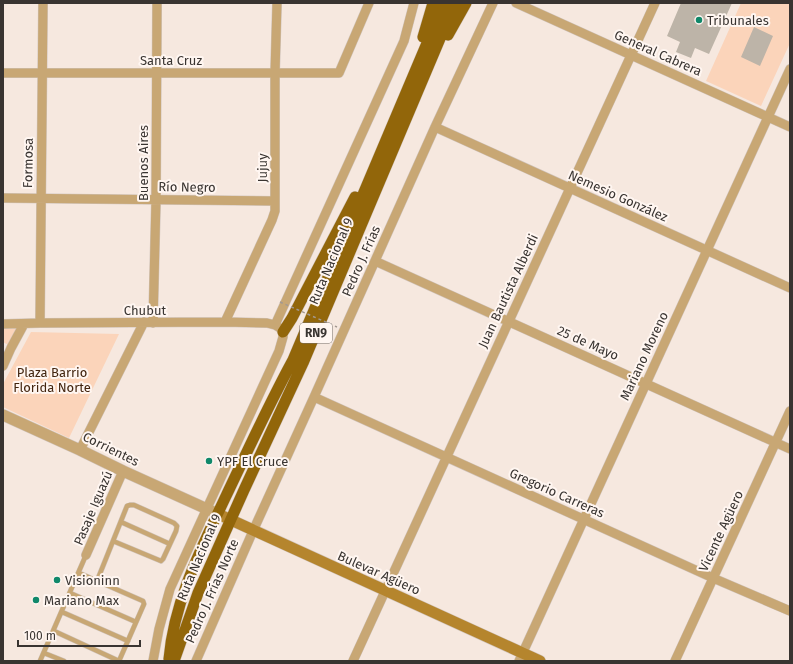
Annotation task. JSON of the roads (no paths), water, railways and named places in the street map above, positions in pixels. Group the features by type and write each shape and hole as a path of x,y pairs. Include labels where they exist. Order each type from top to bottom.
{"highway":[{"path":"414,75 433,3"},
{"name":"Ruta Nacional 9","path":"169,661 173,633 182,597 191,570 273,396 293,360 444,3"},
{"name":"Ruta Nacional 9","path":"174,661 198,594 230,520 303,363 455,3"},
{"path":"430,62 466,3"},
{"path":"279,328 292,318 358,192 381,152"}],"main road":[{"name":"Bulevar Agüero","path":"218,514 385,591 520,657 540,661"}],"street":[{"name":"Formosa","path":"40,322 43,3"},
{"name":"Buenos Aires","path":"148,323 156,200 157,3"},
{"name":"Jujuy","path":"225,322 275,211 275,73 277,3"},
{"name":"Santa Cruz","path":"3,73 339,73 369,3"},
{"path":"153,661 159,629 170,589 279,351 283,337 279,328 404,41 414,3"},
{"name":"Pedro J. Frías","path":"252,530 493,3"},
{"name":"General Cabrera","path":"516,3 790,128"},
{"name":"Juan Bautista Alberdi","path":"353,661 655,3"},
{"name":"Mariano Moreno","path":"520,657 790,69"},
{"name":"Nemesio González","path":"435,127 790,288"},
{"name":"Río Negro","path":"3,198 275,201"},
{"name":"25 de Mayo","path":"375,261 790,449"},
{"name":"Chubut","path":"3,324 40,322 225,322 267,323 279,328"},
{"path":"80,450 148,323"},
{"path":"3,366 7,346 24,324"},
{"name":"Gregorio Carreras","path":"314,397 713,578 790,611"},
{"name":"Vicente Agüero","path":"675,661 790,411"},
{"name":"Corrientes","path":"3,415 207,509"},
{"name":"Pasaje Iguazú","path":"86,555 123,471"},
{"name":"Bulevar Agüero","path":"207,509 218,514"},
{"name":"Pedro J. Frías Norte","path":"196,661 252,530"}],"lane":[{"path":"97,581 113,541 121,522 127,506 130,504 174,523 177,526 161,561 113,541"},
{"path":"121,522 170,544"},
{"path":"40,661 86,555"},
{"path":"54,631 119,661 144,604 143,601 79,573"},
{"path":"70,593 136,622"},
{"path":"62,612 128,641"},
{"path":"44,653 64,661"}],"place":[{"name":"Tribunales","path":"699,20"},
{"name":"YPF El Cruce","path":"209,461"},
{"name":"Visioninn","path":"57,580"},
{"name":"Mariano Max","path":"36,600"}],"park label":[{"name":"Plaza Barrio Florida Norte","path":"52,380"}]}
